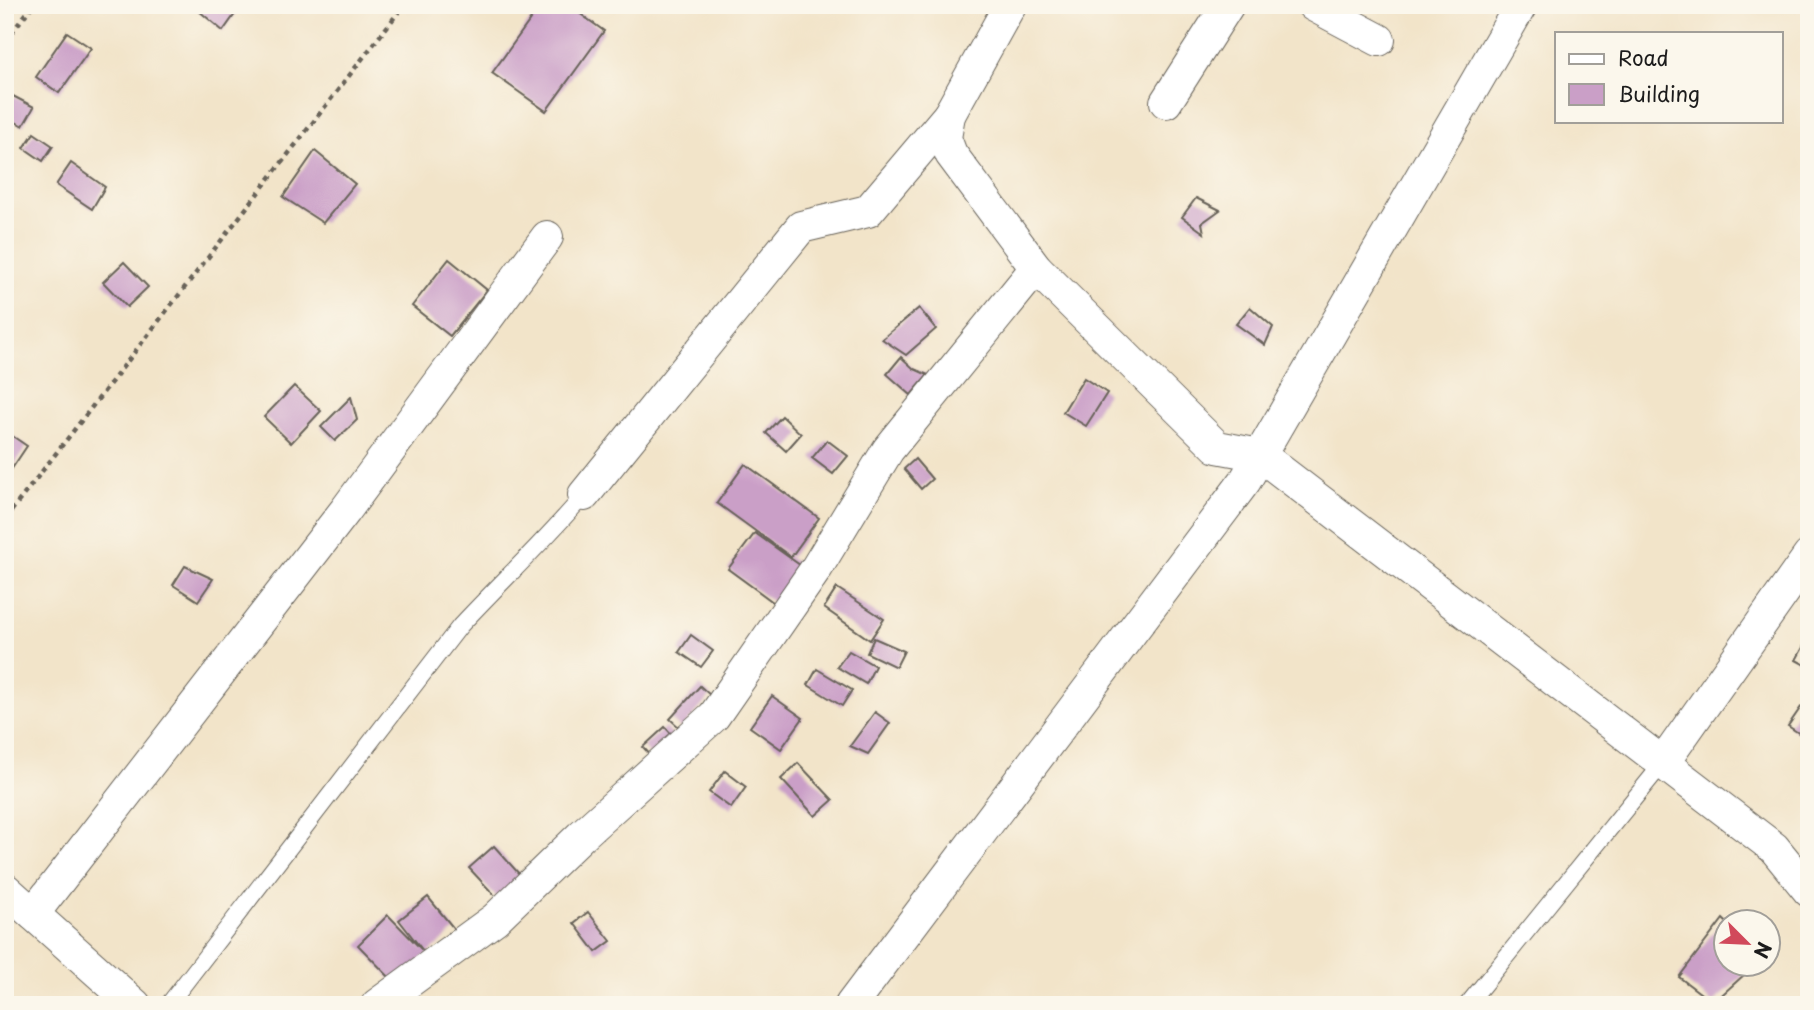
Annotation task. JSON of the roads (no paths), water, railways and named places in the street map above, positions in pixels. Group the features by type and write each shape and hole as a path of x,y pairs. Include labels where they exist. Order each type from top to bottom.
{"street":[{"path":"584,495 801,227 868,211 949,115 1010,5"},
{"path":"1166,102 1228,5"},
{"path":"1313,5 1379,40"},
{"path":"851,1005 1245,481 1521,5"},
{"path":"949,115 945,138 951,154 1036,268 1217,447 1260,455 1774,848 1809,891"},
{"path":"33,914 345,511 547,237"},
{"path":"377,1005 495,919 581,836 713,716 816,569 888,450 1036,268"},
{"path":"1663,763 1809,556"},
{"path":"5,889 135,1005"}],"lane":[{"path":"168,1005 460,626 534,551 584,495"},
{"path":"1467,1005 1663,763"}]}
